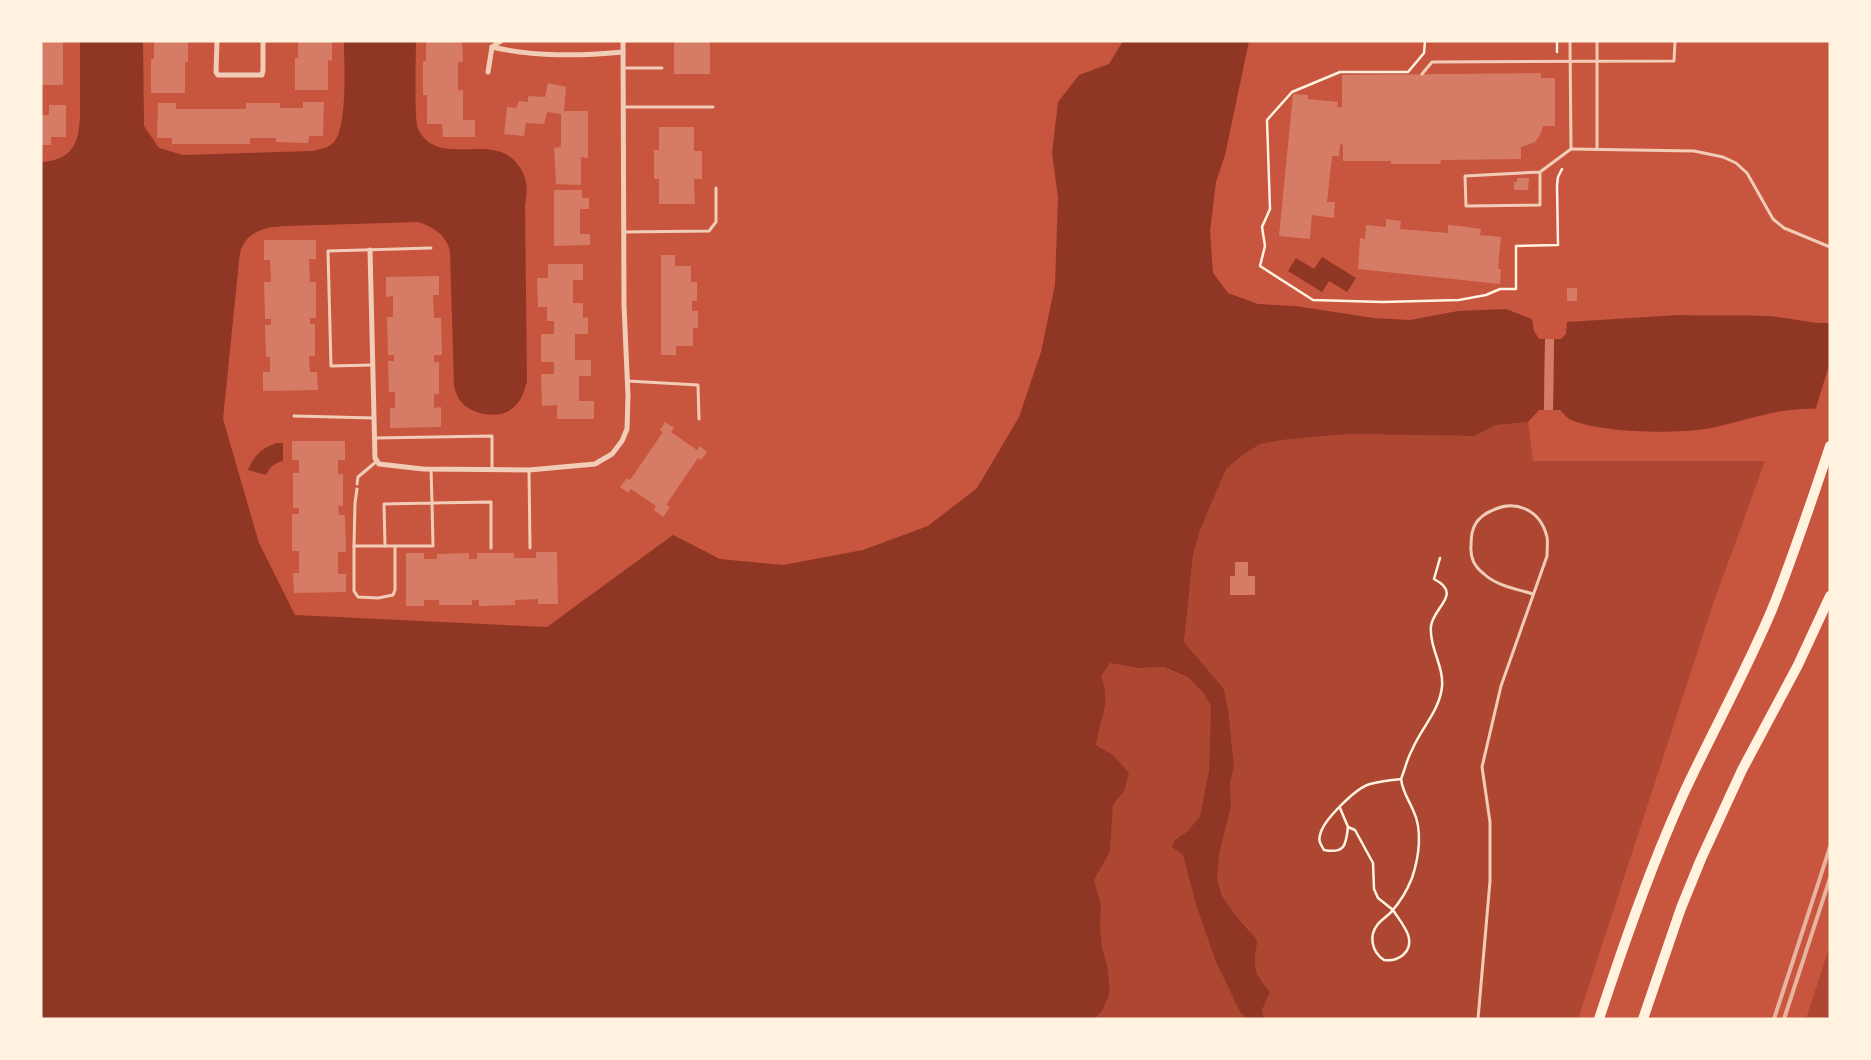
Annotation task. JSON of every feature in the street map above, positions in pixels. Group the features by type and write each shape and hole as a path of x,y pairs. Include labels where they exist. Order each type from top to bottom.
{"main road":[{"path":"1599,1019 1634,914 1654,862 1772,608 1793,554 1830,446"},
{"path":"1643,1019 1681,908 1705,850 1742,770 1798,665 1830,596"}],"street":[{"path":"217,41 216,72 218,75 262,75 263,41"},
{"path":"488,72 492,48 501,41"},
{"path":"370,250 375,458 379,464 431,469 529,470 595,464 612,454 622,441 627,429 628,381 624,305 623,41"},
{"path":"492,48 516,53 582,56 623,52"}],"lane":[{"path":"1570,41 1571,149"},
{"path":"1597,41 1597,149"},
{"path":"1422,74 1432,62 1674,61 1675,41"},
{"path":"623,68 662,68"},
{"path":"623,107 714,107"},
{"path":"1540,172 1540,205 1466,206 1464,176 1540,172 1571,149 1694,151 1723,157 1736,163 1747,173 1772,219 1784,228 1830,247"},
{"path":"624,232 709,230 716,222 716,188"},
{"path":"373,365 331,366 328,251 431,248"},
{"path":"628,381 698,385 699,419"},
{"path":"294,416 374,418"},
{"path":"375,438 492,436 492,470"},
{"path":"357,484 358,477 377,461"},
{"path":"354,546 433,546 431,469"},
{"path":"529,470 530,548"},
{"path":"357,489 354,503 354,591 358,597 378,598 393,595 395,590 395,546"},
{"path":"385,546 384,504 491,502 491,548"},
{"path":"1478,1019 1490,881 1490,822 1482,767 1501,686 1547,556 1548,538 1542,524 1529,510 1515,505 1501,506 1486,513 1476,522 1472,536 1470,552 1474,565 1485,576 1498,583 1533,594"}],"path":[{"path":"1425,41 1424,53 1408,72 1340,72 1292,92 1267,120 1270,209 1262,227 1265,246 1260,266 1313,300 1382,302 1450,300 1486,295 1500,289 1516,289 1516,246 1558,244 1557,185 1562,169"},
{"path":"1556,41 1557,52"},
{"path":"1348,827 1357,833 1373,863 1374,889 1378,898 1393,910 1408,932 1409,947 1405,954 1398,959 1384,960 1375,952 1372,937 1378,924 1393,910 1411,879 1418,847 1418,825 1413,808 1403,791 1401,779 1412,750 1438,704 1442,686 1440,668 1431,631 1431,625 1435,616 1447,596 1447,588 1434,579 1440,558"},
{"path":"1340,807 1348,827 1345,845 1340,850 1333,852 1324,850 1320,844 1319,837 1326,824 1340,807 1369,784 1401,779"}],"shaded area":[{"path":"80,41 143,41 144,126 159,148 183,155 313,151 327,147 334,142 341,123 344,94 344,41 416,41 417,123 418,129 427,141 439,147 452,149 495,150 507,155 518,165 524,174 527,189 525,205 527,382 521,398 514,407 503,413 481,413 468,408 457,396 454,386 450,251 446,240 438,232 418,222 286,226 267,228 255,233 245,241 241,250 223,419 259,543 295,615 547,627 673,535 720,559 783,565 863,550 928,526 977,488 1019,417 1041,352 1055,285 1058,197 1052,153 1058,102 1079,75 1109,64 1123,41 1249,41 1225,155 1216,182 1210,231 1213,273 1228,293 1258,304 1295,306 1374,318 1410,320 1458,311 1506,309 1532,319 1534,331 1539,339 1545,339 1544,410 1539,410 1528,422 1496,425 1474,436 1347,434 1260,444 1226,469 1200,530 1193,555 1184,642 1224,689 1229,715 1234,767 1230,783 1231,806 1219,855 1217,879 1222,896 1257,940 1255,968 1259,978 1270,992 1262,1010 1264,1019 1248,1019 1240,1012 1216,962 1196,905 1183,855 1172,847 1175,840 1188,831 1200,816 1209,770 1211,706 1204,694 1187,677 1164,667 1137,668 1110,663 1101,676 1104,685 1105,702 1096,745 1113,755 1129,773 1124,791 1113,805 1110,852 1094,880 1101,906 1100,928 1110,992 1102,1011 1095,1019 41,1019 41,162 55,160 65,155 72,149 76,140 80,120"},
{"path":"1322,257 1356,278 1347,292 1329,281 1322,292 1288,271 1296,258 1314,269"},
{"path":"1679,315 1768,316 1830,323 1830,408 1780,411 1705,429 1674,432 1601,428 1571,420 1560,410 1553,410 1554,339 1561,339 1566,334 1567,322"},
{"path":"1528,422 1533,461 1765,461 1712,607 1578,1019 1264,1019 1262,1010 1270,992 1261,982 1253,967 1256,955 1249,929 1222,896 1217,879 1219,855 1231,806 1230,783 1234,767 1229,715 1224,689 1184,642 1193,555 1200,530 1226,469 1259,444 1282,440 1347,434 1474,436 1496,425"},
{"path":"277,443 283,443 283,461 273,466 266,475 248,470 259,453"},
{"path":"1110,663 1137,668 1163,667 1186,677 1204,694 1211,706 1209,770 1200,816 1188,831 1175,840 1183,855 1196,905 1216,962 1240,1012 1248,1019 1095,1019 1102,1011 1107,965 1102,947 1094,880 1110,852 1113,805 1124,791 1113,755 1096,745 1105,702 1104,685 1101,676"},
{"path":"1830,945 1830,1019 1806,1019"}],"pier":[{"path":"1830,362 1830,411 1815,411"}],"building":[{"path":"41,41 63,41 63,85 41,85"},
{"path":"154,41 188,41 188,62 185,62 185,93 151,93 151,59 154,59"},
{"path":"298,41 332,41 332,61 328,60 328,90 295,90 295,58 298,58"},
{"path":"426,41 462,41 463,62 458,62 458,90 463,90 463,120 475,120 475,137 443,137 442,124 427,124 427,95 423,95 423,61 426,61"},
{"path":"674,41 710,41 710,74 674,74"},
{"path":"1541,73 1541,78 1555,78 1555,126 1543,126 1535,142 1521,147 1521,159 1441,160 1440,164 1391,164 1391,161 1343,161 1343,145 1340,144 1339,156 1332,156 1327,202 1335,202 1334,218 1312,215 1310,239 1279,236 1293,94 1308,95 1308,99 1338,102 1337,107 1342,107 1342,75"},
{"path":"548,83 566,87 564,111 588,111 588,158 581,157 581,185 556,184 554,148 561,147 561,114 547,112 544,124 526,123 524,136 504,134 507,107 516,108 519,101 528,102 528,96 545,97"},
{"path":"303,102 324,102 323,136 309,136 308,143 276,142 276,138 250,138 250,144 172,144 172,138 157,138 158,103 176,103 176,109 246,109 246,103 280,103 280,108 303,108"},
{"path":"49,105 66,105 66,137 51,137 51,145 41,145 41,115 49,115"},
{"path":"659,127 694,127 694,151 702,151 702,179 694,179 695,204 659,204 659,179 654,179 654,150 659,150"},
{"path":"1517,178 1529,178 1528,190 1514,190 1514,182 1517,182"},
{"path":"554,190 582,190 582,198 589,198 589,209 580,209 580,234 590,234 590,245 554,246"},
{"path":"1386,219 1401,221 1400,229 1448,233 1448,225 1481,229 1480,235 1501,237 1498,269 1501,269 1500,284 1358,269 1360,238 1365,239 1366,225 1386,227"},
{"path":"264,240 316,240 316,259 309,259 310,282 316,282 316,318 310,318 310,324 315,324 315,356 309,356 310,372 317,372 318,390 263,391 263,372 270,372 270,357 266,357 265,325 271,325 271,319 265,319 264,282 271,282 270,260 264,260"},
{"path":"661,255 675,255 675,266 691,266 691,282 697,282 697,301 692,301 692,311 698,311 698,328 693,328 693,346 676,346 676,355 661,355"},
{"path":"548,264 583,264 583,280 573,280 573,303 583,303 583,318 588,317 588,334 575,334 575,360 591,360 591,376 579,376 579,401 594,401 594,419 557,419 557,405 542,406 541,374 554,374 554,362 541,362 541,334 554,334 554,321 547,321 547,307 538,307 537,278 548,278"},
{"path":"439,276 439,295 433,295 434,318 441,318 442,355 434,355 434,362 439,362 439,394 434,394 434,408 441,407 441,427 390,428 390,408 395,408 395,392 389,392 388,361 394,361 394,355 388,355 387,317 393,317 393,296 386,297 386,277"},
{"path":"1567,288 1577,288 1577,301 1567,301"},
{"path":"1545,339 1554,339 1553,410 1544,410"},
{"path":"665,422 674,428 671,432 697,450 700,446 707,452 701,460 698,458 666,505 670,507 663,517 654,510 656,506 631,489 628,493 620,487 627,478 630,480 663,432 660,430"},
{"path":"292,441 345,441 345,460 338,460 338,474 343,474 343,506 338,506 339,515 345,515 346,552 338,552 338,574 346,574 346,592 294,593 293,573 299,573 299,551 292,551 292,514 299,514 299,508 293,508 293,473 299,473 299,460 292,460"},
{"path":"536,552 557,552 558,604 538,604 538,599 515,600 515,605 479,606 479,600 472,600 472,605 439,605 439,600 424,600 424,606 406,606 406,553 424,553 424,559 437,559 437,554 469,553 469,559 477,559 477,553 514,553 514,558 536,558"},
{"path":"1235,562 1248,562 1248,576 1255,576 1255,595 1230,595 1230,576 1235,576"}],"railway":[{"path":"1774,1019 1830,847"},
{"path":"1784,1019 1830,878"}]}
